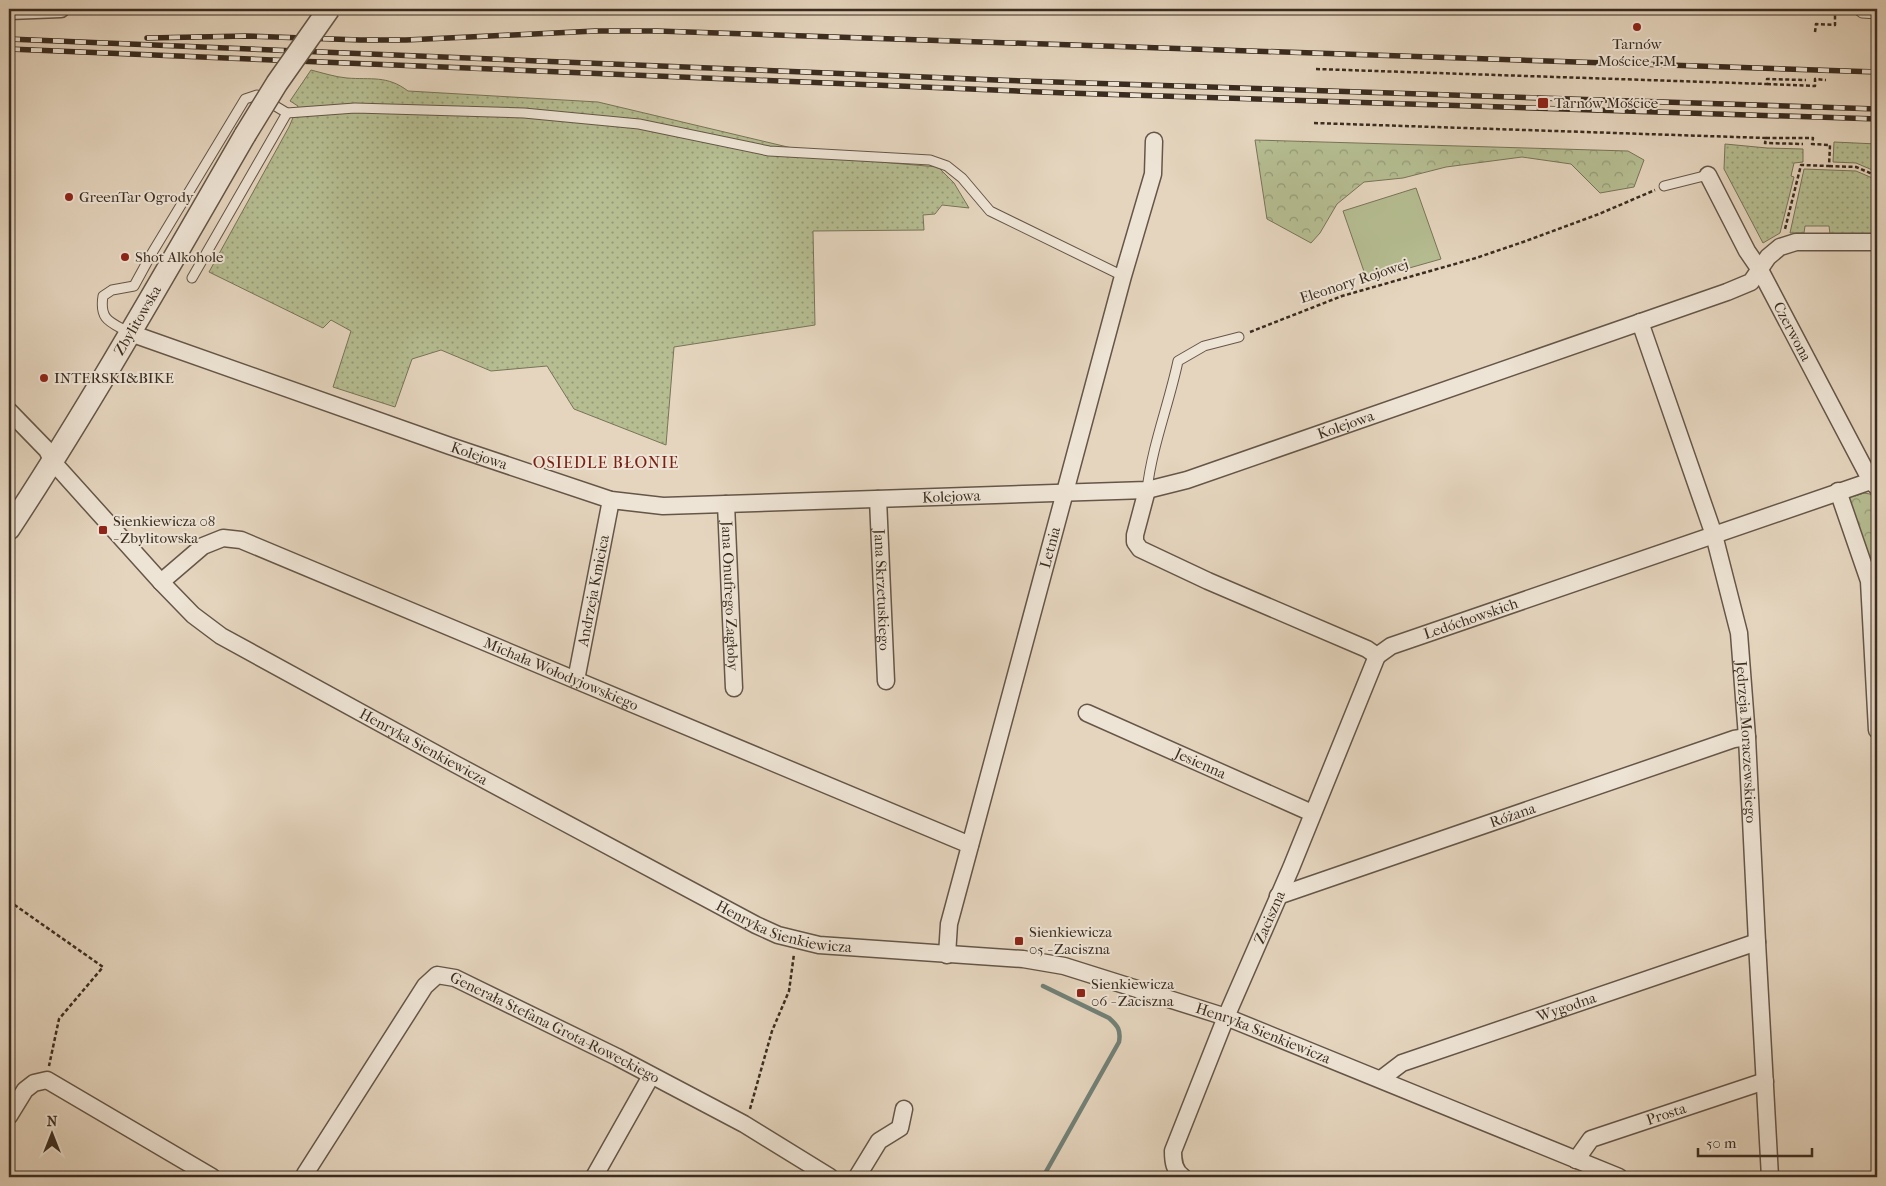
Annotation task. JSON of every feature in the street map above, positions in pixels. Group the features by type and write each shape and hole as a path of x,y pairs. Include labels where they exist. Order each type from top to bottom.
{"street":[{"path":"9,11 61,9"},
{"name":"Zbylitowska","path":"9,529 53,462 276,83 329,9"},
{"name":"Letnia","path":"948,955 949,924 1064,492 1153,174 1154,141"},
{"name":"Czerwona","path":"1708,176 1747,251 1760,270 1875,483"},
{"name":"Kolejowa","path":"130,333 450,446 611,500 663,506 1147,490 1196,477 1751,282 1768,257 1780,247 1796,242 1877,242"},
{"name":"Jędrzeja Moraczewskiego","path":"1640,322 1714,535 1739,633 1747,737 1770,1177"},
{"name":"Henryka Sienkiewicza","path":"9,410 47,450 53,462 161,582 193,615 221,636 770,932 819,945 1023,959 1064,966 1226,1016 1619,1177"},
{"name":"Ledóchowskich","path":"1377,656 1391,646 1838,492 1875,483"},
{"path":"1147,490 1135,536 1135,542 1140,549 1208,581 1367,649 1377,656"},
{"path":"1838,492 1869,581 1877,730"},
{"name":"Jana Skrzetuskiego","path":"878,499 886,681"},
{"name":"Andrzeja Kmicica","path":"576,680 611,500"},
{"name":"Jana Onufrego Zagłoby","path":"726,504 734,688"},
{"name":"Michała Wołodyjowskiego","path":"161,582 203,546 223,538 241,540 970,845"},
{"name":"Zaciszna","path":"1180,1177 1174,1165 1173,1151 1226,1016 1291,868 1377,656"},
{"name":"Jesienna","path":"1087,714 1312,813"},
{"name":"Różana","path":"1278,896 1734,739 1747,737"},
{"name":"Wygodna","path":"1381,1079 1402,1063 1757,942"},
{"name":"Generała Stefana Grota-Roweckiego","path":"306,1176 356,1092 424,986 438,975 455,978 608,1053 744,1124 830,1177"},
{"path":"594,1177 651,1076"},
{"name":"Prosta","path":"1576,1160 1591,1139 1765,1081"},
{"path":"9,1116 26,1090 40,1082 212,1177"},
{"path":"856,1177 879,1141 900,1128 904,1109"}],"lane":[{"path":"1857,9 1862,14 1877,14"},
{"path":"130,333 106,320 101,308 103,296 112,290 134,286 245,99 257,95 287,113 355,108 524,113 639,124 769,150 930,160 947,166 962,178 990,211 1123,276"},
{"path":"192,278 287,113"},
{"path":"1664,186 1708,176"},
{"path":"1147,490 1155,449 1178,361 1204,346 1239,337"}],"path":[{"path":"1815,32 1816,24 1835,25 1835,9"},
{"path":"1316,69 1814,86 1815,79 1826,80"},
{"path":"1767,84 1768,79 1806,80"},
{"path":"1314,122 1812,138 1812,144 1830,145 1829,166"},
{"path":"1766,138 1765,143 1803,144"},
{"path":"1784,233 1801,165 1856,167 1877,176"},
{"name":"Eleonory Rojowej","path":"1239,337 1342,296 1476,258 1599,214 1664,186"},
{"path":"1872,524 1877,522"},
{"path":"9,900 104,967 59,1019 40,1082"},
{"path":"744,1124 772,1031 789,991 796,940"}],"green space":[{"path":"311,70 342,77 386,80 408,91 598,102 834,158 938,167 954,183 969,208 942,205 935,214 923,215 924,230 813,231 815,325 674,347 666,445 574,409 547,366 491,371 441,350 412,359 395,407 333,387 351,331 331,320 323,328 209,272 289,127 298,106 290,101"},
{"path":"1255,140 1628,151 1644,160 1634,187 1600,193 1571,164 1522,157 1446,167 1403,178 1364,182 1337,204 1320,233 1311,243 1267,219"},
{"path":"1834,142 1877,144 1877,172 1856,163 1833,162"},
{"path":"1725,144 1803,149 1803,162 1794,163 1791,176 1794,177 1780,233 1763,243 1724,169"},
{"path":"1804,169 1856,171 1877,180 1877,234 1830,234 1829,226 1805,226 1804,233 1790,233"},
{"path":"1416,188 1441,259 1367,280 1343,211"},
{"path":"1854,493 1855,496 1864,493 1870,494 1877,502 1877,592 1849,498"}],"waterway":[{"path":"1043,986 1109,1018 1117,1026 1120,1034 1119,1042 1043,1177"}],"railway":[{"path":"147,38 246,36 406,40 595,31 657,31 1877,72"},
{"path":"9,39 996,80 1877,109"},
{"path":"9,49 1067,93 1877,119"}],"place":[{"name":"Tarnów Mościce TM","path":"1637,27"},
{"name":"Tarnów Mościce","path":"1543,103"},
{"name":"GreenTar Ogrody","path":"69,197"},
{"name":"Shot Alkohole","path":"125,257"},
{"name":"INTERSKI&BIKE","path":"44,378"},
{"name":"Sienkiewicza 08 - Zbylitowska","path":"103,530"},
{"name":"Sienkiewicza 05 - Zaciszna","path":"1019,941"},
{"name":"Sienkiewicza 06 - Zaciszna","path":"1081,993"}],"district":[{"name":"OSIEDLE BŁONIE","path":"606,462"}]}
